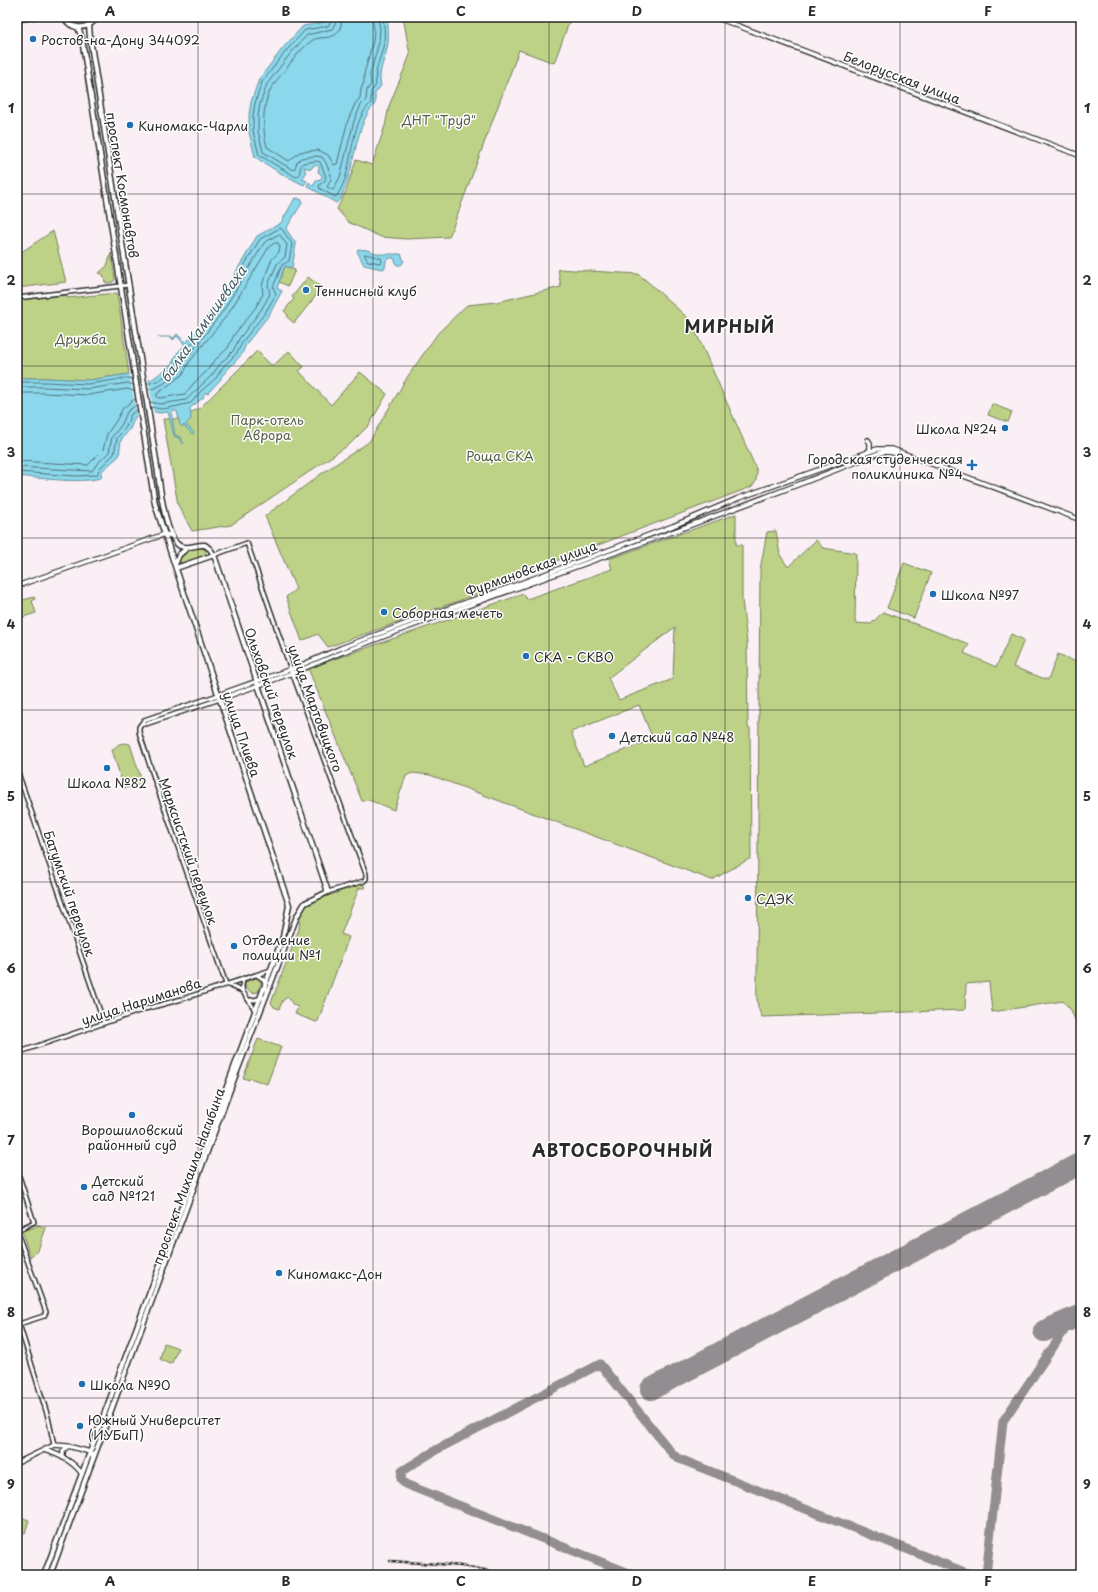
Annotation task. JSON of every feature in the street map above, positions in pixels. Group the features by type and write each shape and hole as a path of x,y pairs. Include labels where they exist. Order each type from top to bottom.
{"main road":[{"path":"17,18 35,17"},
{"path":"63,18 72,26 78,27 89,25 97,17"},
{"name":"Белорусская улица","path":"715,17 1081,156"},
{"name":"проспект Космонавтов","path":"89,25 163,503 172,536"},
{"name":"проспект Космонавтов","path":"78,27 82,39 156,504 165,534"},
{"path":"868,440 870,444 868,452"},
{"name":"Фурмановская улица","path":"292,671 410,622 521,583 673,526 739,498 868,452 882,448 892,449 910,457"},
{"name":"Фурмановская улица","path":"219,697 675,531 882,452 890,452 910,457"},
{"path":"910,457 1081,520"},
{"path":"803,475 805,482"},
{"path":"739,498 742,505"},
{"path":"165,534 175,567"},
{"path":"17,586 165,534 172,536 177,544 188,548"},
{"path":"204,545 210,549 214,555 175,567 179,555 188,548 204,545"},
{"name":"Ольховский переулок","path":"214,555 328,892"},
{"name":"улица Плиева","path":"175,567 289,905"},
{"name":"проспект Михаила Нагибина","path":"44,1575 255,1011 267,994 297,916 305,903 328,892"},
{"name":"проспект Михаила Нагибина","path":"50,1575 260,1002 286,928 289,905"},
{"path":"17,1463 54,1445 68,1446 90,1452 93,1458"},
{"path":"54,1445 55,1453"},
{"path":"63,1458 63,1451 68,1446"},
{"path":"44,1450 55,1453 63,1458 78,1468 82,1474"},
{"path":"78,1468 90,1467"}],"street":[{"path":"17,298 129,285"},
{"name":"улица Мартовицкого","path":"214,555 247,543 366,874 366,879 364,881 328,892"},
{"name":"Фурмановская улица","path":"142,723 144,720 219,697"},
{"name":"Марксистский переулок","path":"142,723 139,726 139,732 226,984"},
{"name":"Батумский переулок","path":"17,770 104,1023"},
{"name":"улица Нариманова","path":"17,1052 271,970"},
{"path":"250,1000 260,1002 267,994 266,984 262,978 255,974"},
{"path":"242,991 244,978"},
{"path":"226,984 242,991 250,1000 255,1011"},
{"path":"17,1170 34,1222 17,1231 46,1314 20,1324 52,1432 54,1445"}],"green space":[{"name":"ДНТ \"Труд\"","path":"403,17 571,17 554,63 519,50 449,237 407,239 381,237 348,222 337,209 346,191 356,160 372,165 385,126 389,106 410,55"},
{"path":"53,231 66,282 17,288 17,255"},
{"path":"111,253 115,279 113,282 107,283 105,282 103,274 99,273 107,266"},
{"path":"285,266 295,270 288,286 279,282"},
{"name":"Роща СКА","path":"558,269 638,274 691,321 757,471 756,481 751,487 519,575 509,583 328,647 318,634 302,641 286,597 296,589 265,516 321,474 369,442 408,376 438,333 467,305 497,302 561,287"},
{"path":"308,277 322,288 294,323 287,317 288,315 284,311 294,299 292,297"},
{"name":"Дружба","path":"117,293 129,374 89,380 17,378 17,300 67,295 67,298"},
{"name":"Парк-отель Аврора","path":"257,351 271,365 275,364 289,351 304,367 299,371 331,405 360,372 387,394 369,425 350,444 231,525 192,531 178,505 163,419 177,419 200,408"},
{"path":"992,404 1012,412 1008,422 988,415"},
{"path":"736,514 736,545 742,545 742,600 747,643 748,727 750,728 751,858 712,880 430,775 412,773 406,776 394,810 369,800 362,801 308,668 523,594 527,599 612,569 609,559","holes":["675,627 673,679 619,700 608,678","639,705 653,739 584,766 571,732"]},
{"path":"776,531 780,555 788,567 816,540 823,548 856,553 855,623 871,624 883,612 969,644 964,653 996,667 1011,634 1024,640 1013,667 1048,680 1058,654 1081,664 1081,1017 1075,1020 1071,1010 1063,1001 992,1012 989,982 966,984 965,1010 762,1017 757,1002 760,570 767,532"},
{"path":"199,547 206,550 205,557 185,564 180,562 179,558 183,553"},
{"path":"904,563 931,573 914,618 887,608"},
{"path":"34,597 35,599 32,601 36,613 23,617 19,607 20,601"},
{"path":"119,744 130,744 142,782 135,787 124,788 112,750"},
{"path":"362,884 365,888 359,888 341,934 349,937 318,1021 316,1022 295,1014 298,1007 293,1005 288,997 283,1000 279,1009 274,1007 271,1003 299,929 301,910 307,904 316,900"},
{"path":"259,977 262,979 258,992 252,993 245,987 245,982"},
{"path":"258,1039 281,1047 267,1084 250,1078 249,1080 243,1078"},
{"path":"38,1225 46,1228 38,1250 30,1257 22,1231"},
{"path":"164,1343 178,1348 172,1363 169,1364 160,1359"},
{"path":"17,1516 29,1520 25,1533 22,1532 20,1538 17,1537"}],"water":[{"path":"327,17 387,17 388,30 387,49 380,75 381,86 375,93 375,104 364,122 348,180 341,197 336,203 307,186 309,182 313,186 316,180 321,179 322,177 322,175 318,172 319,167 317,165 314,165 311,169 304,167 306,173 302,179 307,181 304,185 280,173 255,157 249,132 251,102 259,79 283,48 303,26 326,22"},
{"name":"балка Камышеваха","path":"295,198 302,200 302,203 286,229 296,244 292,268 285,266 277,288 282,291 269,315 246,344 242,354 207,394 206,392 203,395 204,397 190,408 191,419 186,424 194,433 192,434 184,425 182,427 180,425 177,411 171,411 175,435 180,437 184,443 182,444 179,438 174,436 168,412 160,413 145,410 135,417 130,429 121,440 119,456 102,471 101,478 71,481 17,476 17,378 89,380 129,374 151,380 171,365 178,352 185,345 177,336 173,340 170,336 174,338 177,334 186,343 216,306 257,236 281,223"},
{"path":"358,249 379,254 401,254 404,261 401,265 397,265 394,258 389,258 386,261 385,268 382,269 364,265 357,251"}],"pier":[{"path":"129,372 148,377 154,414 146,412 137,418"}],"waterway":[{"path":"158,337 169,337"}],"taxiway":[{"path":"986,1575 1003,1421 1072,1319"},
{"path":"634,1575 405,1484 401,1479 402,1471 436,1450 600,1364 677,1458 972,1575"}],"runway":[{"path":"651,1389 1081,1163"},
{"path":"1044,1331 1081,1315"}],"railway":[{"path":"390,1561 462,1566 504,1575"}],"place":[{"name":"Ростов-на-Дону 344092","path":"33,39"},
{"name":"Киномакс-Чарли","path":"130,125"},
{"name":"Теннисный клуб","path":"306,290"},
{"name":"Школа №24","path":"1005,428"},
{"name":"Городская студенческая поликлиника №4","path":"972,465"},
{"name":"Школа №97","path":"933,594"},
{"name":"Соборная мечеть","path":"384,612"},
{"name":"СКА - СКВО","path":"526,656"},
{"name":"Детский сад №48","path":"612,736"},
{"name":"Школа №82","path":"107,768"},
{"name":"СДЭК","path":"748,898"},
{"name":"Отделение полиции №1","path":"234,946"},
{"name":"Ворошиловский районный суд","path":"132,1115"},
{"name":"Детский сад №121","path":"84,1187"},
{"name":"Киномакс-Дон","path":"279,1273"},
{"name":"Школа №90","path":"82,1384"},
{"name":"Южный Университет (ИУБиП)","path":"80,1426"}],"district":[{"name":"МИРНЫЙ","path":"730,326"},
{"name":"АВТОСБОРОЧНЫЙ","path":"623,1150"}]}
